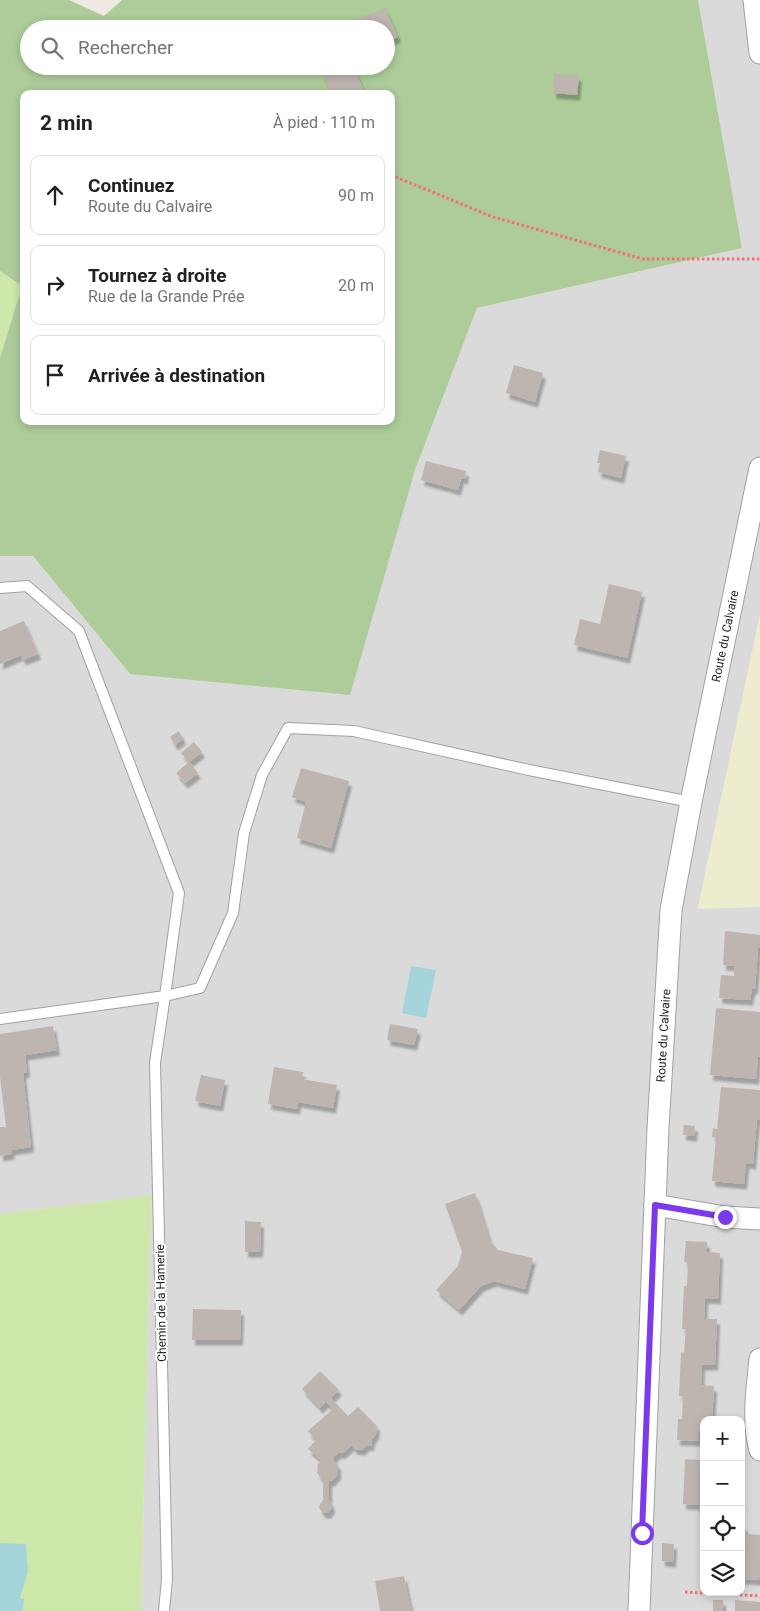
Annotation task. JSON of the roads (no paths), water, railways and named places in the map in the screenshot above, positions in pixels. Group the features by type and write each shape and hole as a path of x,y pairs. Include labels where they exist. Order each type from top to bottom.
{"street":[{"path":"754,0 760,53"},
{"name":"Route du Calvaire","path":"639,1611 658,1128 671,910 691,802 760,468"},
{"path":"655,1205 725,1217 760,1219"},
{"path":"760,1360 756,1410 757,1439 760,1450"}],"lane":[{"name":"Chemin de la Hamerie","path":"0,588 27,586 79,631 179,893 155,1063 167,1579 164,1611"},
{"path":"0,1019 165,996 200,988 233,913 244,833 262,775 288,728 354,731 529,770 691,802"}],"water":[{"path":"411,966 436,970 426,1018 402,1013"},
{"path":"0,1543 26,1544 28,1572 20,1598 24,1599 23,1611 0,1611"}]}
